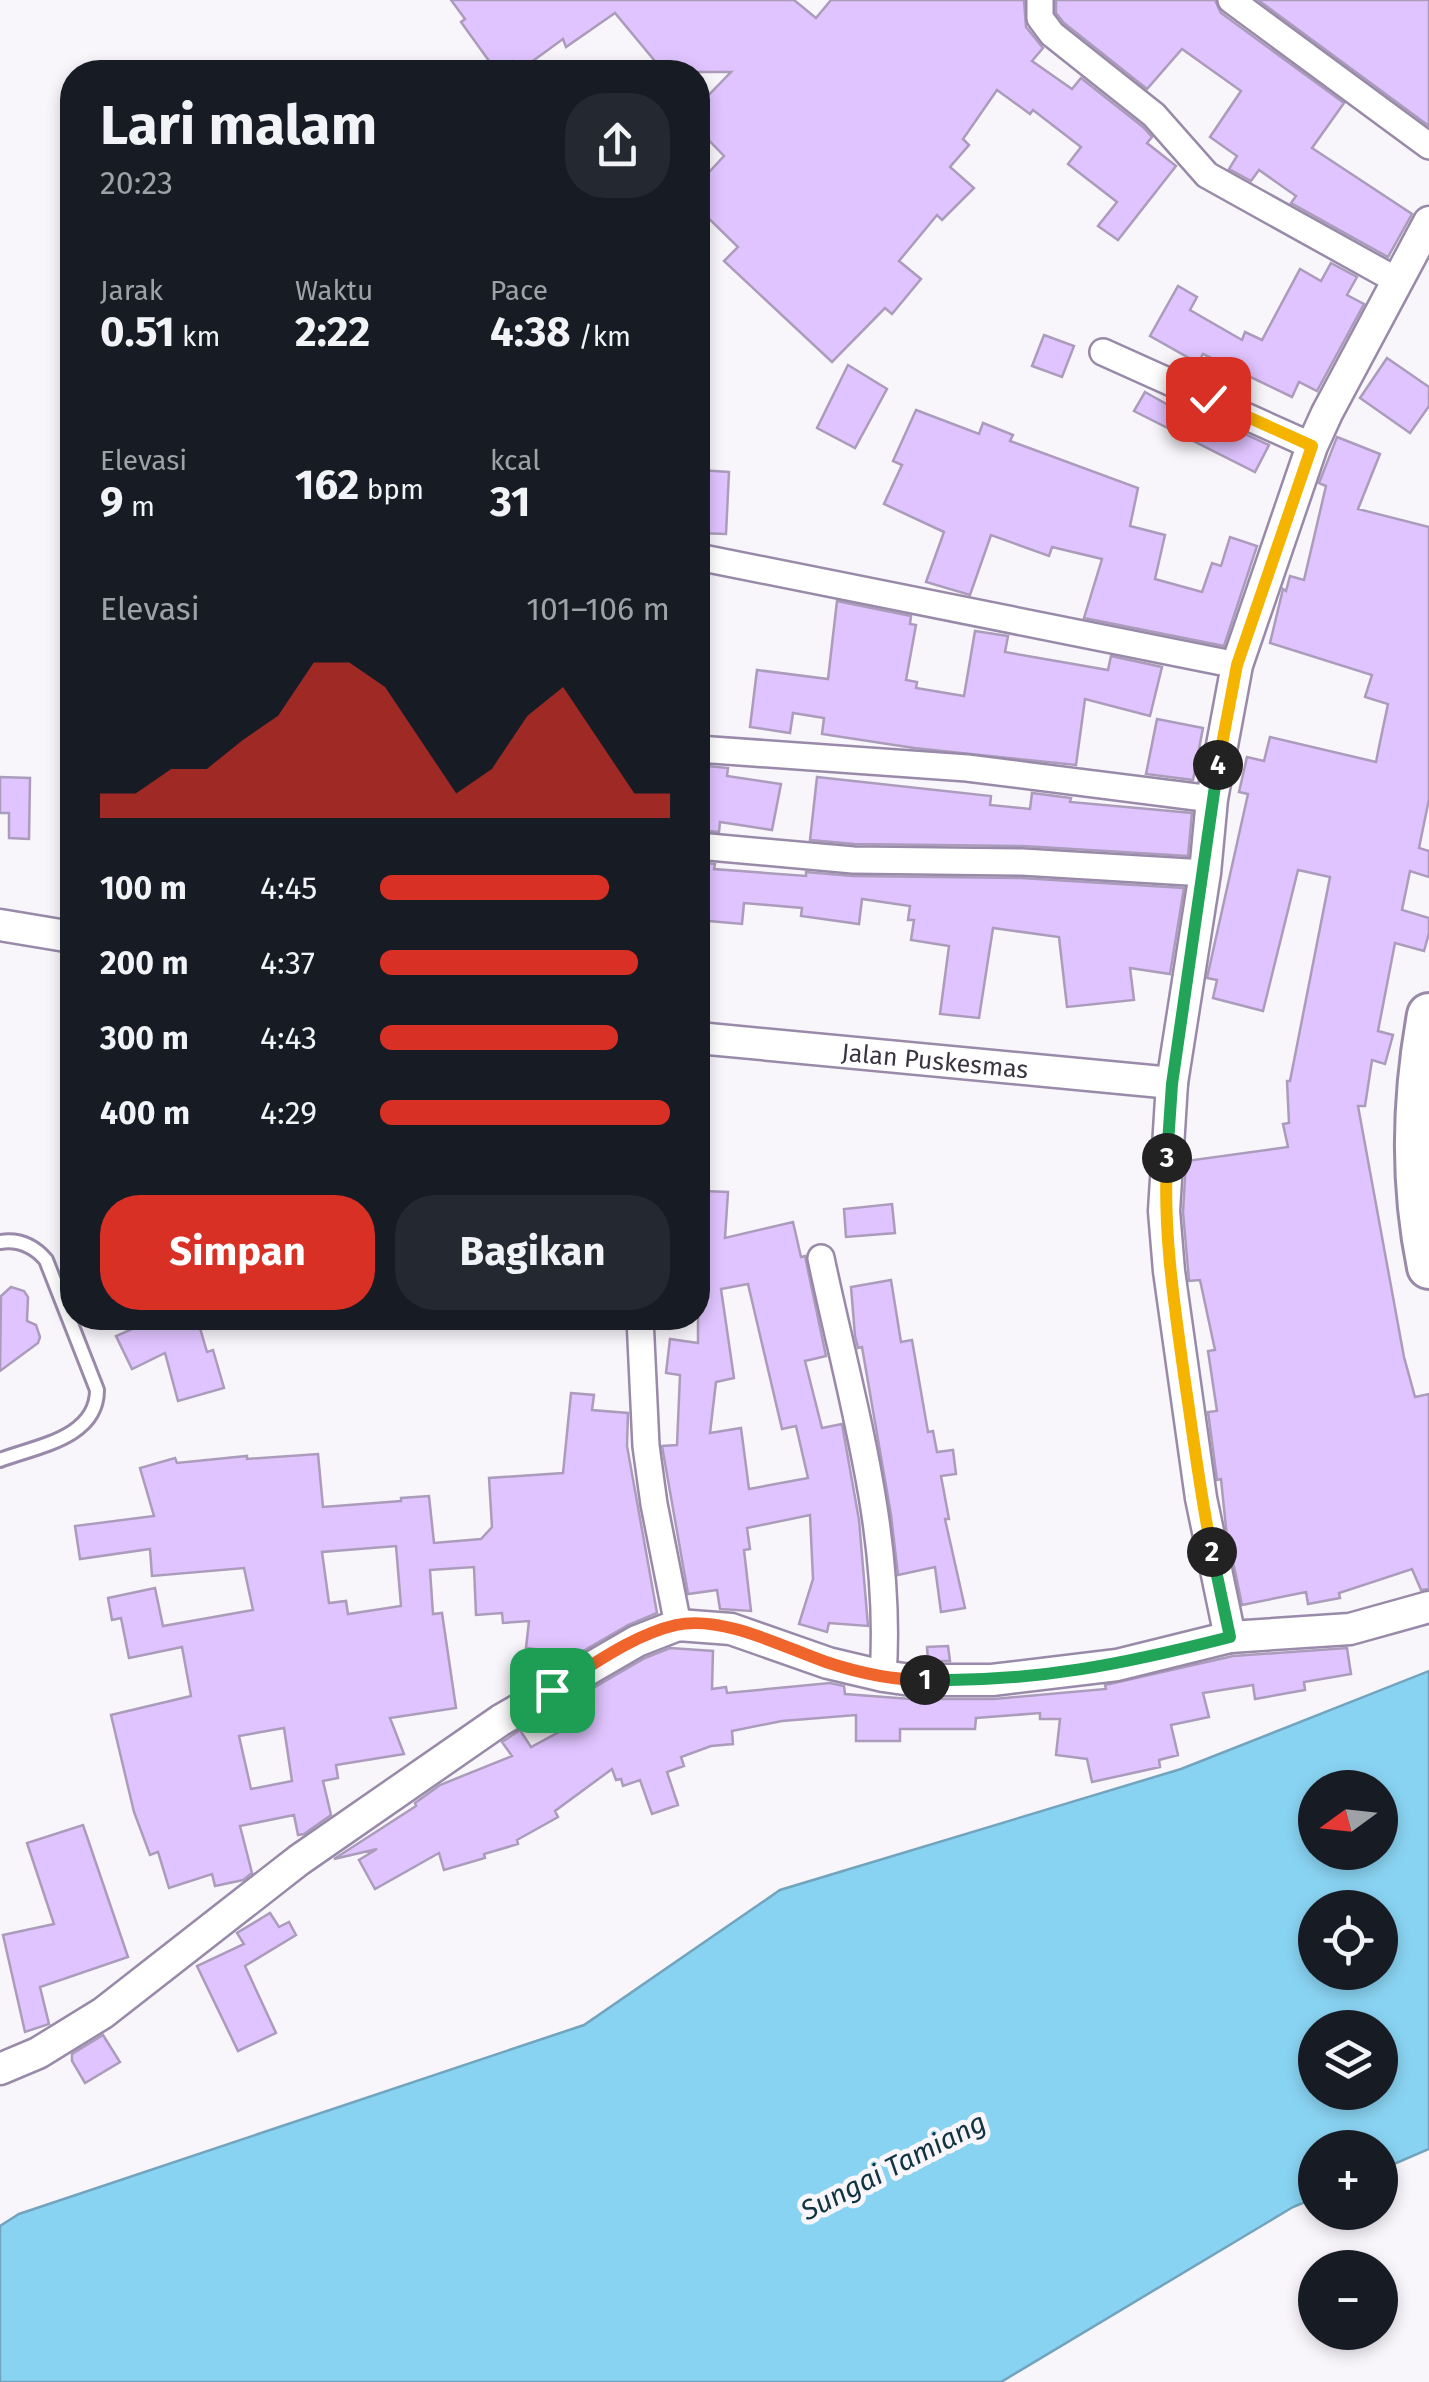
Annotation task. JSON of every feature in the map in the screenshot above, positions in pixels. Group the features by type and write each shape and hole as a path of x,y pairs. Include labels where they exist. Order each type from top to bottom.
{"highway":[{"path":"1429,1015 1417,1119 1418,1186 1429,1267"}],"street":[{"path":"1040,0 1040,18 1052,34 1154,116 1207,175 1396,280"},
{"path":"1231,0 1429,146"},
{"path":"1230,1637 1201,1498 1164,1212 1172,1084 1205,873 1212,799 1237,665 1312,446 1429,222"},
{"path":"1103,352 1312,446"},
{"path":"710,559 1237,665"},
{"path":"710,750 966,768 1212,799"},
{"path":"710,847 853,860 1022,862 1205,873"},
{"path":"0,924 60,935"},
{"name":"Jalan Puskesmas","path":"710,1039 1172,1084"},
{"path":"821,1258 875,1508 886,1604 883,1676"},
{"path":"641,1330 646,1446 678,1624"},
{"path":"0,2069 38,2053 103,2013 313,1850 501,1720 637,1641 678,1624 731,1629 883,1676 992,1680 1079,1672 1230,1637 1350,1629 1429,1607"}],"lane":[{"path":"0,1242 12,1240 38,1250 60,1296"},
{"path":"0,1460 74,1432 90,1419 97,1405 97,1390 73,1330"}],"water":[{"name":"Sungai Tamiang","path":"1429,1671 1429,2149 1398,2162 1398,2130 1298,2130 1298,2205 1001,2382 0,2382 0,2226 19,2214 584,2025 780,1890 1181,1769"}],"building":[{"path":"451,0 794,0 816,18 831,0 1024,0 1026,27 1043,48 1032,61 1072,89 1081,78 1143,127 1152,137 1147,143 1176,166 1118,240 1098,226 1117,202 1068,164 1081,147 1033,110 1030,114 997,90 963,139 969,145 950,167 974,188 942,220 937,215 899,261 921,279 892,314 885,308 832,362 724,261 738,247 710,220 710,171 724,156 710,141 710,94 731,72 710,72 710,60 654,60 615,13 566,47 563,39 534,60 488,60 461,22 465,19"},
{"path":"1056,0 1215,0 1221,13 1344,103 1312,148 1412,214 1388,257 1291,203 1296,196 1259,170 1251,181 1229,169 1237,156 1210,137 1241,91 1182,49 1147,89 1064,23 1056,13"},
{"path":"1258,0 1429,0 1429,126"},
{"path":"1331,263 1357,277 1347,295 1364,304 1317,391 1299,382 1292,397 1203,354 1198,363 1150,336 1178,286 1197,297 1190,310 1242,340 1245,332 1262,340 1300,269 1321,281"},
{"path":"1044,335 1074,346 1062,377 1032,366"},
{"path":"1387,358 1429,387 1429,406 1410,433 1360,398"},
{"path":"848,365 887,389 855,448 817,428"},
{"path":"1145,392 1188,416 1191,409 1269,445 1255,472 1134,411"},
{"path":"916,410 979,434 983,423 1013,435 1010,441 1138,488 1130,526 1165,535 1155,579 1202,592 1212,563 1221,566 1230,537 1257,546 1224,646 1084,618 1102,559 1052,547 1049,556 991,535 970,595 926,582 944,532 884,504 902,465 893,461"},
{"path":"1337,437 1380,454 1358,509 1429,527 1429,799 1419,848 1429,851 1429,877 1410,871 1402,910 1429,918 1429,933 1424,951 1395,943 1378,1031 1393,1035 1385,1064 1372,1060 1365,1106 1358,1106 1404,1357 1415,1397 1429,1394 1429,1589 1421,1590 1412,1569 1339,1593 1340,1598 1308,1604 1306,1592 1242,1605 1208,1412 1217,1411 1208,1351 1215,1350 1200,1280 1189,1281 1183,1212 1186,1161 1288,1147 1283,1124 1289,1123 1287,1081 1330,877 1298,870 1263,1011 1213,998 1217,980 1207,978 1248,794 1239,792 1247,757 1264,761 1270,737 1376,762 1388,704 1365,697 1372,675 1270,643 1290,576 1304,580 1326,486 1319,483"},
{"path":"710,471 729,472 726,534 710,533"},
{"path":"837,601 911,616 910,624 916,625 906,680 917,682 916,688 964,696 975,631 1008,636 1005,652 1108,670 1111,656 1162,667 1150,716 1085,699 1076,765 822,734 824,718 793,713 790,733 750,727 757,670 828,679"},
{"path":"1157,719 1203,728 1193,780 1146,774"},
{"path":"710,766 728,768 727,776 781,784 772,830 720,822 719,832 710,831"},
{"path":"0,777 30,778 29,839 9,838 9,813 0,813"},
{"path":"817,777 991,796 990,805 1030,809 1032,793 1071,798 1070,802 1192,813 1188,856 1023,846 810,840"},
{"path":"710,863 715,864 714,869 806,876 806,872 1021,878 1184,888 1170,974 1130,968 1134,1000 1067,1007 1059,937 993,928 979,1018 940,1014 949,946 911,940 914,920 908,920 910,906 862,899 859,924 801,916 802,908 744,903 742,924 710,921"},
{"path":"710,1191 728,1192 725,1238 793,1222 801,1257 805,1256 826,1356 805,1361 822,1428 842,1424 859,1520 868,1626 829,1623 827,1632 799,1624 813,1579 810,1515 747,1528 750,1549 744,1550 751,1611 720,1609 717,1590 688,1594 662,1446 677,1445 680,1375 666,1373 670,1339 698,1343 698,1330 710,1330","holes":["748,1284 782,1429 796,1426 808,1478 749,1489 741,1428 710,1433 716,1382 734,1378 721,1289"]},
{"path":"892,1204 895,1233 846,1237 844,1209"},
{"path":"891,1280 901,1342 912,1340 928,1432 933,1431 937,1452 953,1450 956,1474 941,1476 949,1519 945,1519 965,1608 941,1612 935,1567 898,1575 862,1347 858,1348 855,1336 851,1287"},
{"path":"11,1287 24,1291 28,1297 27,1321 36,1325 40,1337 38,1343 0,1371 1,1296"},
{"path":"130,1330 201,1330 207,1352 213,1350 224,1388 178,1401 165,1353 132,1369 116,1336"},
{"path":"571,1393 594,1395 592,1410 628,1413 627,1446 657,1613 571,1658 552,1657 552,1651 526,1648 529,1621 503,1623 502,1613 476,1615 474,1567 430,1570 433,1614 442,1613 456,1708 390,1718 404,1754 336,1765 338,1778 323,1781 331,1815 304,1834 298,1835 294,1815 240,1826 252,1873 243,1880 215,1886 212,1874 169,1888 158,1852 150,1855 134,1812 111,1715 191,1696 182,1647 129,1658 121,1618 112,1620 108,1598 155,1588 163,1626 253,1610 244,1568 152,1576 150,1549 80,1559 75,1526 154,1516 140,1468 175,1458 177,1463 318,1454 323,1507 429,1496 434,1543 481,1539 492,1527 489,1478 563,1473","holes":["396,1546 401,1606 348,1614 346,1601 329,1603 322,1552","284,1728 292,1781 251,1789 239,1736"]},
{"path":"948,1646 950,1661 928,1661 927,1647"},
{"path":"670,1648 713,1651 712,1689 726,1687 727,1693 830,1683 844,1686 845,1694 994,1699 1106,1689 1105,1685 1233,1656 1347,1648 1351,1674 1304,1682 1305,1690 1255,1699 1253,1685 1203,1693 1209,1717 1171,1725 1178,1755 1159,1760 1160,1767 1092,1782 1087,1759 1056,1755 1060,1719 1040,1719 1040,1713 976,1718 975,1729 900,1729 900,1741 856,1741 856,1715 782,1721 732,1731 733,1744 711,1746 681,1757 684,1766 667,1772 678,1805 652,1814 640,1780 623,1786 612,1769 555,1811 558,1817 517,1840 518,1844 484,1854 485,1858 444,1870 439,1853 375,1889 359,1860 377,1849 334,1859 416,1806 440,1785 512,1756 502,1742 520,1730 531,1747 570,1726 559,1708 645,1658"},
{"path":"83,1825 128,1957 40,1987 49,2024 25,2032 3,1935 54,1924 27,1843"},
{"path":"270,1913 279,1927 289,1922 296,1935 245,1966 276,2033 238,2051 197,1966 244,1944 237,1933"},
{"path":"103,2035 120,2062 85,2083 72,2054"}],"route":[{"path":"552,1690 637,1641 678,1624 731,1629 828,1662 911,1680 992,1680 1079,1672 1230,1637 1201,1498 1169,1271 1164,1212 1172,1084 1205,873 1212,799 1237,665 1312,446 1208,399"}]}
